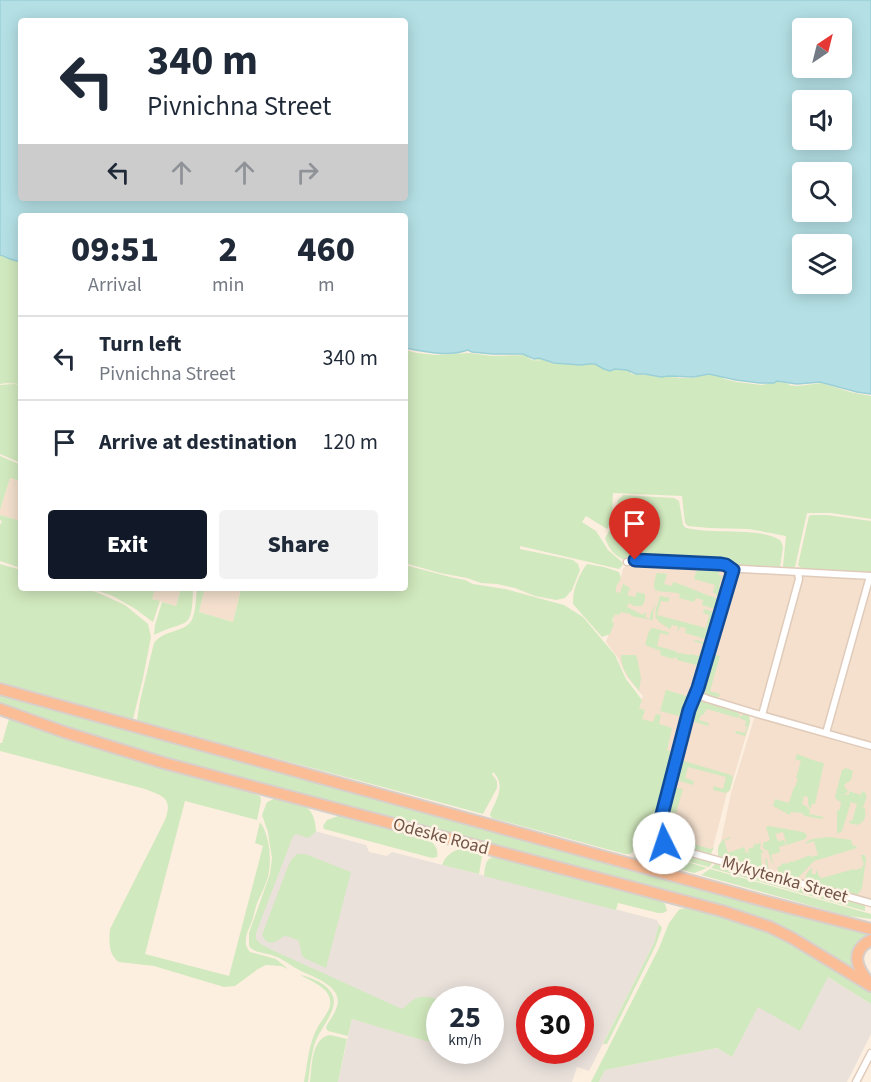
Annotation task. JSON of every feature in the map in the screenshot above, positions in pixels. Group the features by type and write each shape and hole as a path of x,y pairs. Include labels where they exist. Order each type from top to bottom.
{"highway":[{"name":"Odeske Road","path":"0,689 871,929"},
{"name":"Odeske Road","path":"0,709 64,732 164,763 738,916 770,927 792,938 871,986"},
{"path":"871,940 859,950 857,961 871,986"}],"street":[{"path":"627,562 643,560 721,564 733,570 871,576 826,733"},
{"name":"Mykytenka Street","path":"733,570 686,721 659,826 660,840 670,847 871,903"},
{"path":"762,715 799,579 798,572"},
{"path":"695,694 871,746"},
{"path":"856,1082 871,1053"}],"shaded area":[{"path":"10,478 18,480 18,520 0,515"},
{"path":"631,562 718,566 730,570 675,753 667,750 642,719 639,708 643,696 627,677 618,658 606,642 621,595 616,592 616,587 623,569"},
{"path":"739,571 796,574 775,663 759,712 711,699 703,692 704,680"},
{"path":"802,575 867,577 864,595 824,728 821,729 767,714 766,710"},
{"path":"871,583 871,744 831,731"},
{"path":"154,591 180,591 176,606 152,599"},
{"path":"204,591 240,591 233,622 199,612"},
{"path":"698,699 749,715 750,722 730,790 727,793 711,855 667,843 663,837 662,827 693,704"},
{"path":"758,715 871,747 871,902 724,861 718,855 731,793 754,719"},
{"path":"293,825 366,845 369,852 387,856 392,852 657,920 659,924 654,943 594,1061 594,986 516,986 516,1064 593,1064 589,1071 577,1067 572,1082 338,1082 352,1019 426,1040 426,1064 504,1064 504,986 426,986 426,1023 249,943"},
{"path":"828,977 871,1004 871,1034 847,1082 599,1082 605,1070 717,1048 732,1057 758,1006"}],"green space":[{"path":"0,255 18,261 18,384 0,384"},
{"path":"408,351 435,355 470,353 492,356 525,355 532,360 542,361 534,359 542,359 548,362 581,365 588,363 608,371 631,371 631,374 694,378 709,374 737,382 762,385 777,381 797,386 822,383 871,396 871,519 831,513 807,513 793,569 786,569 783,566 786,536 749,529 688,526 685,523 682,496 613,493 612,516 607,529 586,516 582,522 596,531 608,550 622,562 623,565 619,569 520,546 520,549 573,560 578,564 580,570 572,590 565,598 556,600 535,596 515,588 440,573 408,564"},
{"path":"0,385 18,385 18,462 0,454"},
{"path":"0,456 18,464 18,480 10,478 0,510"},
{"path":"623,495 674,498 679,501 683,525 686,528 705,531 750,532 775,537 781,541 783,547 780,567 779,569 622,559 608,546 605,538 614,523 618,500"},
{"path":"0,515 18,520 18,567 0,561 2,521"},
{"path":"809,516 871,521 871,573 803,570 798,565"},
{"path":"0,564 18,569 18,591 92,591 125,605 148,624 151,637 133,719 0,682"},
{"path":"587,564 619,572 621,578 616,592 620,593 623,584 630,588 627,595 635,597 637,592 645,594 642,606 629,603 627,607 643,615 646,613 645,617 650,619 656,602 653,620 621,612 619,615 615,614 610,634 602,637 573,604 577,583"},
{"path":"704,565 726,567 730,570 729,577 724,575 725,569 719,567 717,571 722,576 719,586 726,589 725,591 719,590 718,593 724,594 723,597 713,592 715,585 694,579 696,572"},
{"path":"408,566 473,584 505,589 564,605 583,617 615,655 626,679 642,700 639,708 645,710 642,719 653,722 656,714 661,715 659,724 672,728 667,750 675,753 668,782 665,781 664,785 666,788 654,833 656,841 642,844 630,854 625,854 492,818 490,815 500,787 493,772 497,788 483,814 137,720 154,643 164,635 181,629 190,622 195,610 197,591 204,591 199,612 233,622 241,591 408,591"},
{"path":"658,573 667,574 664,584 672,586 673,582 719,599 715,609 702,605 703,600 696,598 694,602 679,598 680,594 655,590 654,585"},
{"path":"98,591 154,591 152,599 160,601 153,622 134,608 111,595"},
{"path":"180,591 193,591 191,612 186,622 154,635 162,602 176,606"},
{"path":"660,596 670,598 668,602 661,601 657,615 706,628 709,615 703,613 704,609 715,612 707,638 685,633 686,628 680,627 677,631 678,626 672,625 670,629 659,622 655,613"},
{"path":"652,628 668,632 669,635 660,633 657,646 680,654 699,656 703,644 693,641 707,643 700,666 677,660 675,657 673,659 660,655 661,651 645,645"},
{"path":"712,654 720,656 710,691 720,694 717,700 705,695 704,690"},
{"path":"621,655 637,657 641,678 639,691 624,670"},
{"path":"666,690 690,697 683,717 660,711"},
{"path":"0,694 871,933 871,937 861,944 863,978 795,936 145,753 0,706"},
{"path":"700,699 747,712 750,722 745,736 735,733 736,731 745,733 747,727 745,726 746,721 739,718 743,714 740,713 738,718 707,709 699,720 709,723 708,726 692,721 695,703"},
{"path":"9,719 86,746 260,796 257,820 185,801 145,954 229,976 263,846 255,843 260,822 268,841 269,870 247,934 246,945 250,952 276,959 288,969 266,965 235,986 224,987 154,966 119,962 115,959 110,947 110,929 165,820 167,803 162,796 145,789 0,751 0,743 2,743"},
{"path":"797,754 824,763 815,804 812,804 810,810 808,797 804,796 802,804 810,811 809,814 824,817 822,819 805,816 802,813 791,812 790,815 773,806 775,799 789,803 801,761 795,759"},
{"path":"680,761 731,775 733,778 730,790 726,793 713,790 714,786 723,789 726,777 688,767 685,778 694,781 693,785 680,781 676,777"},
{"path":"846,768 853,771 851,780 844,786 848,791 844,796 849,795 849,791 861,795 862,791 864,792 866,796 863,807 865,817 857,825 849,823 852,821 857,804 851,802 842,831 837,834 837,811 840,809 841,802 835,797 842,770"},
{"path":"676,788 683,789 676,813 673,812 671,817 674,818 672,828 680,830 679,839 682,841 711,849 714,847 710,856 669,845 665,839 664,821 672,792"},
{"path":"276,798 305,806 313,815 316,832 308,838 296,834 293,836 256,933 256,939 270,949 402,1009 417,998 426,997 426,1041 352,1019 348,1036 328,1031 327,1025 338,1001 332,989 280,959 257,952 249,946 249,933 270,874 272,858 268,832 262,815 267,802"},
{"path":"341,815 426,838 435,846 437,857 432,858 324,829 323,826 327,820"},
{"path":"766,827 803,832 807,837 787,845 783,832 775,834 778,841 784,840 786,845 779,847 780,852 771,855 772,863 768,851 763,848 763,843 770,840"},
{"path":"731,837 724,841 728,853 744,847 746,853 749,852 748,849 754,847 753,845 761,843 760,849 764,852 761,853 762,868 767,868 765,859 767,859 769,872 719,858 719,844 724,840"},
{"path":"829,837 852,840 853,846 857,848 814,861 796,880 780,876 777,867 781,864 810,855 811,857 818,855 814,841 806,844 806,842"},
{"path":"657,845 714,861 709,867 668,856 707,868 694,873 634,857 642,848"},
{"path":"463,848 482,856 479,874 442,865 450,854"},
{"path":"297,854 305,854 351,872 326,968 302,956 299,941 284,936 269,943 262,935 287,869"},
{"path":"861,855 865,855 866,859 862,888 857,896 806,883 806,874 812,868 812,874 816,874 816,869 822,878 862,868 864,865"},
{"path":"494,857 662,901 667,911 658,913 618,903 616,910 484,876 487,861"},
{"path":"717,862 865,904 865,911 711,868"},
{"path":"710,869 871,914 871,919 848,916 701,875"},
{"path":"688,908 741,923 780,938 871,990 871,1004 828,977 800,1031 758,1007 732,1057 717,1048 605,1070 599,1082 591,1082 659,948 669,923 680,909"},
{"path":"659,924 662,928 655,947 607,1044 603,1044 654,943"},
{"path":"300,975 324,985 329,989 334,1000 330,1016 314,1045 308,1082 304,1082 312,1041 328,1011 330,998 323,988"},
{"path":"330,1035 347,1039 338,1082 310,1082 316,1047 324,1037"}],"water":[{"path":"0,0 871,0 871,394 820,382 760,383 709,374 693,377 661,377 636,374 627,370 610,371 595,364 554,363 523,354 493,354 468,350 437,353 408,348 408,213 18,213 18,261 0,255"}],"route":[{"path":"635,560 721,564 733,570 698,688 689,710 659,826 658,834 664,843"}]}
